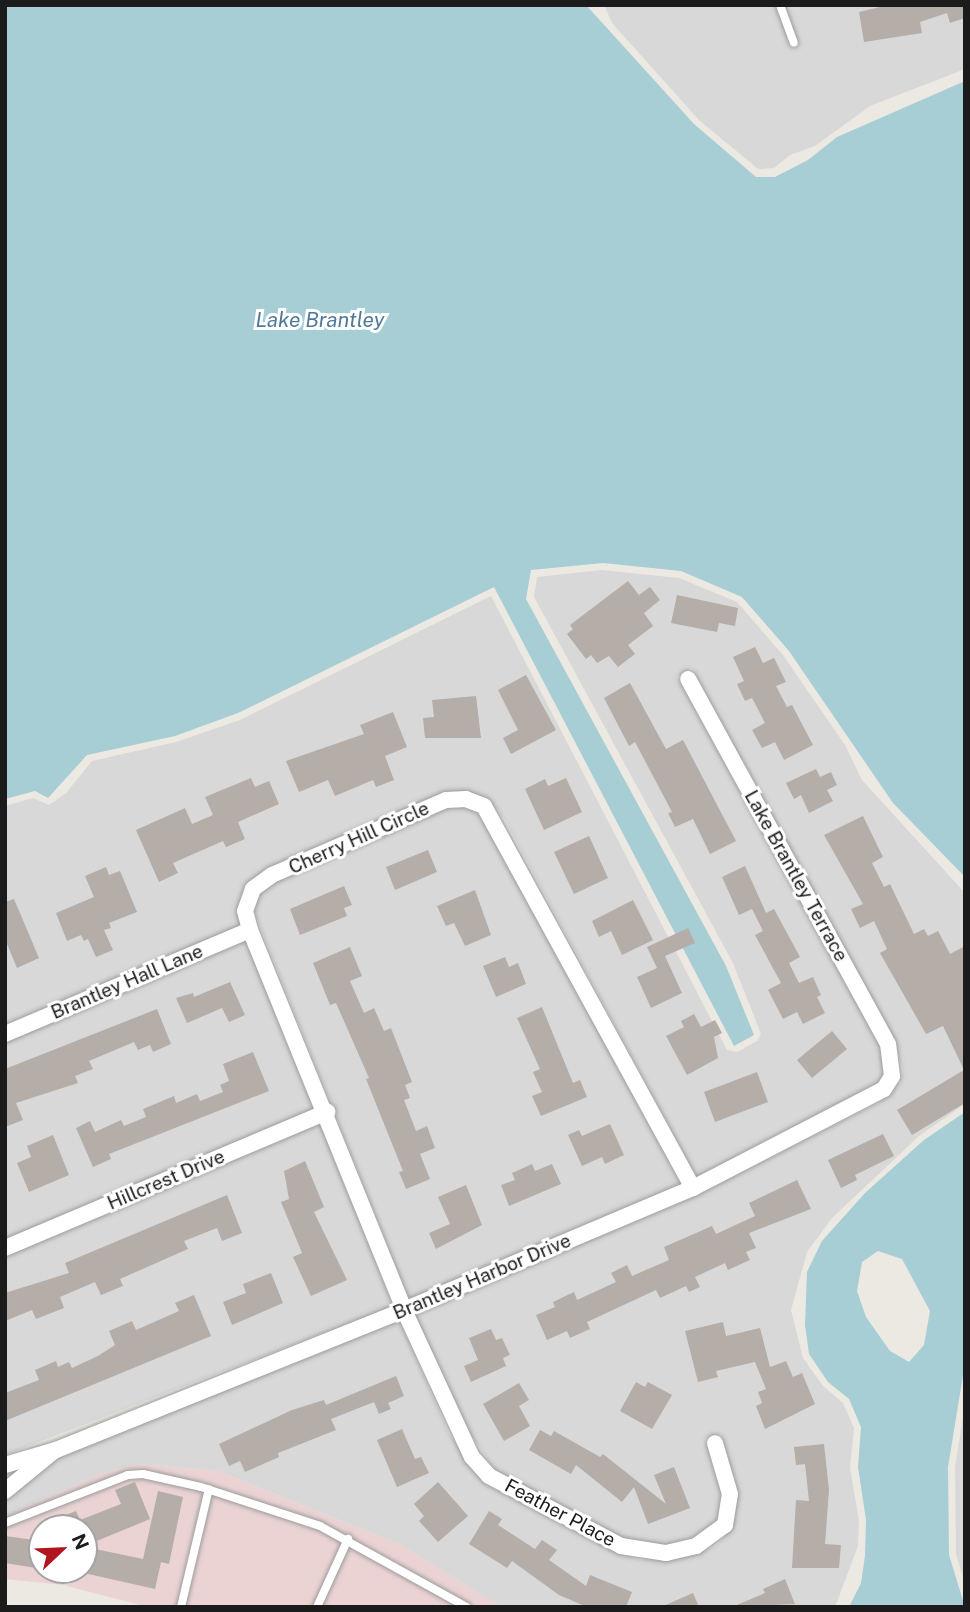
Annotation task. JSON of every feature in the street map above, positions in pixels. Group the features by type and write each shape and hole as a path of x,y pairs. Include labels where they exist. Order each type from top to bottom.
{"street":[{"name":"Lake Brantley Terrace","path":"688,679 888,1044 892,1076"},
{"name":"Cherry Hill Circle","path":"404,1310 327,1112 250,930 246,911 253,889 272,876 446,800 466,799 484,806 693,1188"},
{"name":"Brantley Hall Lane","path":"5,1034 250,930"},
{"name":"Brantley Harbor Drive","path":"5,1465 56,1450 404,1310 693,1188 873,1098 892,1076"},
{"name":"Hillcrest Drive","path":"5,1248 327,1112"},
{"name":"Feather Place","path":"404,1310 457,1430 489,1476 621,1546 666,1553 696,1546 725,1525 730,1494 715,1443"},
{"name":"Brantley Harbor Drive","path":"5,1492 56,1450"}],"lane":[{"path":"780,5 794,43"},
{"path":"5,1523 134,1473 209,1489 348,1539 467,1607"},
{"path":"181,1607 209,1489"},
{"path":"317,1607 348,1539"}],"shaded area":[{"path":"604,5 965,5 965,69 870,106 815,146 790,155 774,168 758,169 699,120 612,23"},
{"path":"602,570 679,578 737,602 783,655 845,745 862,780 965,893 965,1104 919,1136 832,1218 807,1252 791,1310 803,1358 823,1386 843,1403 854,1428 850,1468 859,1521 858,1546 835,1607 502,1607 399,1544 218,1471 139,1464 99,1474 5,1517 5,1478 399,1320 449,1434 484,1483 617,1553 640,1560 698,1554 717,1545 733,1527 738,1493 721,1434 705,1439 721,1495 717,1522 694,1539 665,1546 625,1539 495,1470 465,1426 415,1314 689,1199 877,1104 900,1083 903,1072 895,1040 692,668 677,677 880,1047 884,1074 877,1085 697,1178 505,820 488,799 467,791 443,793 267,870 245,887 237,910 240,926 5,1025 5,806 33,798 49,805 66,793 92,761 176,742 240,720 491,596 727,1050 737,1052 757,1041 761,1034 733,963 534,597 537,577"},
{"path":"464,807 477,813 489,829 681,1185 409,1299 254,911 261,893 276,882 447,808"},
{"path":"245,941 316,1108 5,1240 5,1042"},
{"path":"321,1123 393,1306 5,1455 5,1256"},
{"path":"965,1406 965,1584 956,1554 955,1467"},
{"path":"139,1464 218,1471 399,1544 502,1607 148,1607 53,1584 98,1584 98,1514 28,1514 28,1581 5,1579 5,1517 99,1474"}],"water":[{"name":"Lake Brantley","path":"5,5 586,5 694,124 756,177 775,177 808,160 837,137 965,81 965,877 893,803 789,651 742,597 681,571 603,563 531,570 526,599 726,966 754,1035 734,1046 494,587 238,713 175,736 87,755 48,798 35,791 5,799"},
{"path":"965,1112 965,1363 948,1467 949,1555 965,1607 849,1607 861,1583 865,1556 866,1520 858,1467 861,1427 849,1399 828,1382 809,1354 805,1325 807,1272 822,1241 865,1193 924,1140","holes":["878,1251 902,1259 930,1311 924,1345 909,1362 890,1351 866,1317 857,1291 862,1262"]}],"building":[{"path":"888,5 965,5 965,18 950,23 947,13 920,22 922,33 864,42 859,12"},
{"path":"628,581 639,595 650,587 660,600 644,613 653,626 628,645 635,654 618,667 609,656 597,663 591,655 586,659 567,634 573,629 570,625"},
{"path":"677,595 738,608 735,626 719,623 717,632 671,623"},
{"path":"755,647 763,663 774,658 786,682 776,686 787,707 792,705 813,745 784,760 775,742 762,748 752,730 765,723 752,698 745,701 737,684 744,681 733,657"},
{"path":"526,675 556,730 511,754 503,738 518,730 498,690"},
{"path":"630,683 666,749 683,740 736,841 710,854 693,819 675,827 668,813 672,812 635,742 629,746 604,698"},
{"path":"476,696 481,738 425,738 423,718 434,717 432,700"},
{"path":"393,712 407,747 385,756 394,780 376,787 373,780 335,796 328,780 299,792 286,761 364,734 360,725"},
{"path":"816,769 820,777 831,772 837,785 827,790 833,801 809,813 801,795 794,799 786,783"},
{"path":"251,778 255,787 269,781 279,804 238,822 245,839 226,847 223,841 173,863 178,873 159,882 136,830 185,808 192,824 213,815 205,797"},
{"path":"566,778 582,812 544,830 525,789 545,779 548,786"},
{"path":"863,816 883,857 872,863 884,887 890,884 914,934 924,929 928,936 938,931 950,954 965,946 965,1103 912,1135 897,1110 964,1070 943,1026 926,1034 880,953 887,949 874,921 860,928 851,909 863,904 824,835"},
{"path":"589,836 608,878 574,894 554,852"},
{"path":"428,850 437,872 395,890 386,867"},
{"path":"745,866 766,913 774,909 800,957 789,963 799,983 813,977 821,995 817,997 825,1013 803,1024 797,1012 783,1019 768,990 781,983 755,935 763,931 752,909 739,915 722,877"},
{"path":"106,867 109,875 120,871 137,912 109,923 111,928 104,930 113,950 96,957 88,939 84,941 81,935 67,941 56,913 94,897 85,876"},
{"path":"344,886 352,905 344,908 347,916 300,935 290,909"},
{"path":"475,890 491,935 465,946 454,923 446,926 437,906"},
{"path":"14,899 39,958 17,968 5,939 5,902"},
{"path":"633,900 653,940 622,955 611,931 599,937 592,921"},
{"path":"688,928 695,943 665,956 682,993 651,1008 637,977 657,968 647,947"},
{"path":"350,947 362,976 350,981 364,1013 374,1008 384,1031 391,1028 412,1082 405,1085 410,1098 404,1100 416,1131 427,1126 435,1148 420,1154 430,1179 406,1189 399,1172 403,1171 366,1079 369,1078 336,1003 330,1005 313,963"},
{"path":"505,957 509,967 518,963 526,984 496,997 483,966"},
{"path":"230,982 245,1015 229,1022 222,1008 187,1023 176,998 193,993 194,997"},
{"path":"542,1007 573,1083 580,1080 587,1097 541,1116 532,1096 542,1092 533,1072 540,1069 517,1018"},
{"path":"157,1009 171,1044 153,1052 150,1045 138,1050 134,1042 89,1061 93,1069 75,1076 78,1083 16,1103 23,1120 5,1127 5,1069"},
{"path":"694,1014 701,1027 715,1020 722,1033 714,1037 718,1058 687,1075 666,1036 684,1027 681,1021"},
{"path":"832,1031 847,1049 812,1078 797,1060"},
{"path":"253,1052 269,1091 109,1154 111,1159 93,1167 76,1128 90,1121 95,1132 121,1120 124,1126 146,1117 143,1109 174,1096 176,1103 197,1094 200,1101 223,1092 220,1085 229,1081 223,1064"},
{"path":"757,1072 768,1102 715,1122 704,1092"},
{"path":"610,1124 624,1155 605,1164 602,1157 582,1166 568,1135 579,1130 582,1136"},
{"path":"883,1134 894,1156 855,1175 857,1180 841,1188 828,1160"},
{"path":"53,1135 69,1175 29,1192 17,1163 31,1157 27,1146"},
{"path":"305,1161 324,1207 314,1212 347,1280 311,1296 293,1257 302,1253 281,1202 289,1199 284,1171"},
{"path":"532,1164 535,1171 552,1164 561,1184 509,1206 501,1185 515,1180 512,1173"},
{"path":"797,1180 811,1209 749,1233 756,1248 746,1252 750,1260 728,1270 725,1263 695,1277 700,1287 689,1292 686,1286 660,1298 656,1290 587,1322 590,1329 570,1338 567,1331 547,1340 536,1315 555,1307 553,1302 574,1292 577,1300 616,1282 611,1273 627,1265 632,1276 669,1260 664,1247 712,1226 716,1234 755,1216 749,1203"},
{"path":"466,1185 482,1225 436,1249 429,1233 450,1224 438,1197"},
{"path":"227,1195 242,1233 222,1241 217,1228 184,1241 188,1249 120,1279 123,1286 101,1295 95,1282 60,1297 64,1308 36,1319 32,1310 5,1321 5,1293 69,1273 65,1263"},
{"path":"271,1273 283,1303 232,1325 223,1302 246,1293 243,1284"},
{"path":"194,1295 211,1336 5,1421 5,1393 39,1380 35,1370 56,1361 58,1367 69,1362 72,1368 98,1356 115,1345 109,1331 132,1321 136,1330 179,1311 175,1303"},
{"path":"723,1322 726,1336 760,1328 770,1367 786,1361 793,1377 802,1373 815,1404 765,1429 756,1406 762,1403 758,1392 766,1389 755,1362 716,1371 718,1377 698,1382 685,1331"},
{"path":"491,1329 496,1340 502,1338 510,1355 503,1358 506,1366 471,1382 464,1366 478,1360 469,1338"},
{"path":"396,1376 404,1396 388,1403 391,1409 379,1414 374,1402 331,1419 336,1430 278,1453 279,1457 245,1472 240,1461 229,1466 219,1444 292,1410 324,1400 326,1405"},
{"path":"636,1382 645,1387 648,1382 672,1395 652,1429 620,1411"},
{"path":"519,1383 529,1400 519,1406 530,1426 504,1441 483,1404"},
{"path":"402,1429 415,1459 421,1457 429,1473 397,1487 377,1440"},
{"path":"540,1430 551,1436 554,1431 600,1457 603,1454 666,1504 654,1475 674,1467 690,1508 648,1524 634,1487 622,1502 576,1465 571,1474 529,1450"},
{"path":"824,1444 829,1490 825,1544 841,1545 839,1568 792,1568 796,1500 809,1501 805,1464 796,1465 794,1447"},
{"path":"135,1482 150,1519 98,1540 98,1514 95,1514 121,1504 115,1490"},
{"path":"438,1482 468,1516 438,1542 419,1521 424,1516 414,1504"},
{"path":"158,1491 183,1497 169,1564 161,1562 155,1589 98,1576 98,1550 143,1559"},
{"path":"489,1511 502,1519 498,1525 535,1549 542,1540 557,1550 549,1560 586,1586 590,1575 632,1592 626,1607 587,1607 559,1595 512,1561 507,1568 469,1544"},
{"path":"5,1536 28,1539 28,1567 5,1563"},
{"path":"785,1579 795,1604 732,1607 765,1593 763,1589"},
{"path":"693,1593 699,1607 661,1607"}]}
